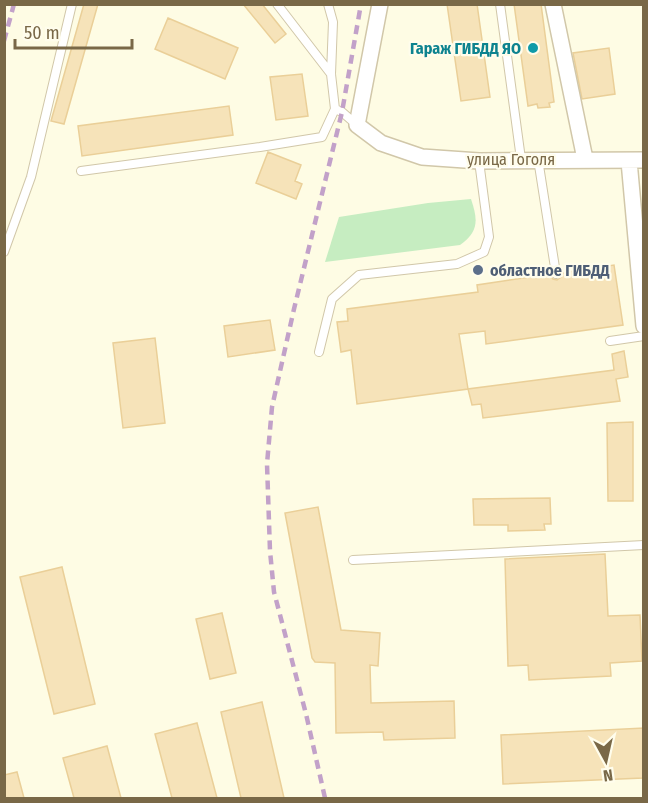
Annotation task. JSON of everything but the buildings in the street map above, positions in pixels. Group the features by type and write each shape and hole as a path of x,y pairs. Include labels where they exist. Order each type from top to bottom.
{"street":[{"path":"357,125 380,4"},
{"path":"553,4 585,159"},
{"name":"улица Гоголя","path":"357,125 381,143 422,157 479,160 636,161"},
{"path":"636,161 644,326"}],"lane":[{"path":"4,252 31,177 72,4"},
{"path":"277,4 331,74"},
{"path":"81,171 322,137 335,109 331,74 333,22 328,4"},
{"path":"500,4 521,159"},
{"path":"335,109 357,125"},
{"path":"538,159 556,274"},
{"path":"319,352 332,299 359,275 457,264 484,252 489,237 479,160"},
{"path":"610,341 644,336"},
{"path":"352,560 644,545"}],"green space":[{"path":"471,199 476,219 474,230 460,245 325,262 339,217 428,203"}],"railway":[{"path":"4,41 14,4"},
{"path":"325,798 274,592 267,464 272,407 342,112 361,4"}],"place":[{"name":"Гараж ГИБДД ЯО","path":"533,48"},
{"name":"областное ГИБДД","path":"478,270"}]}
